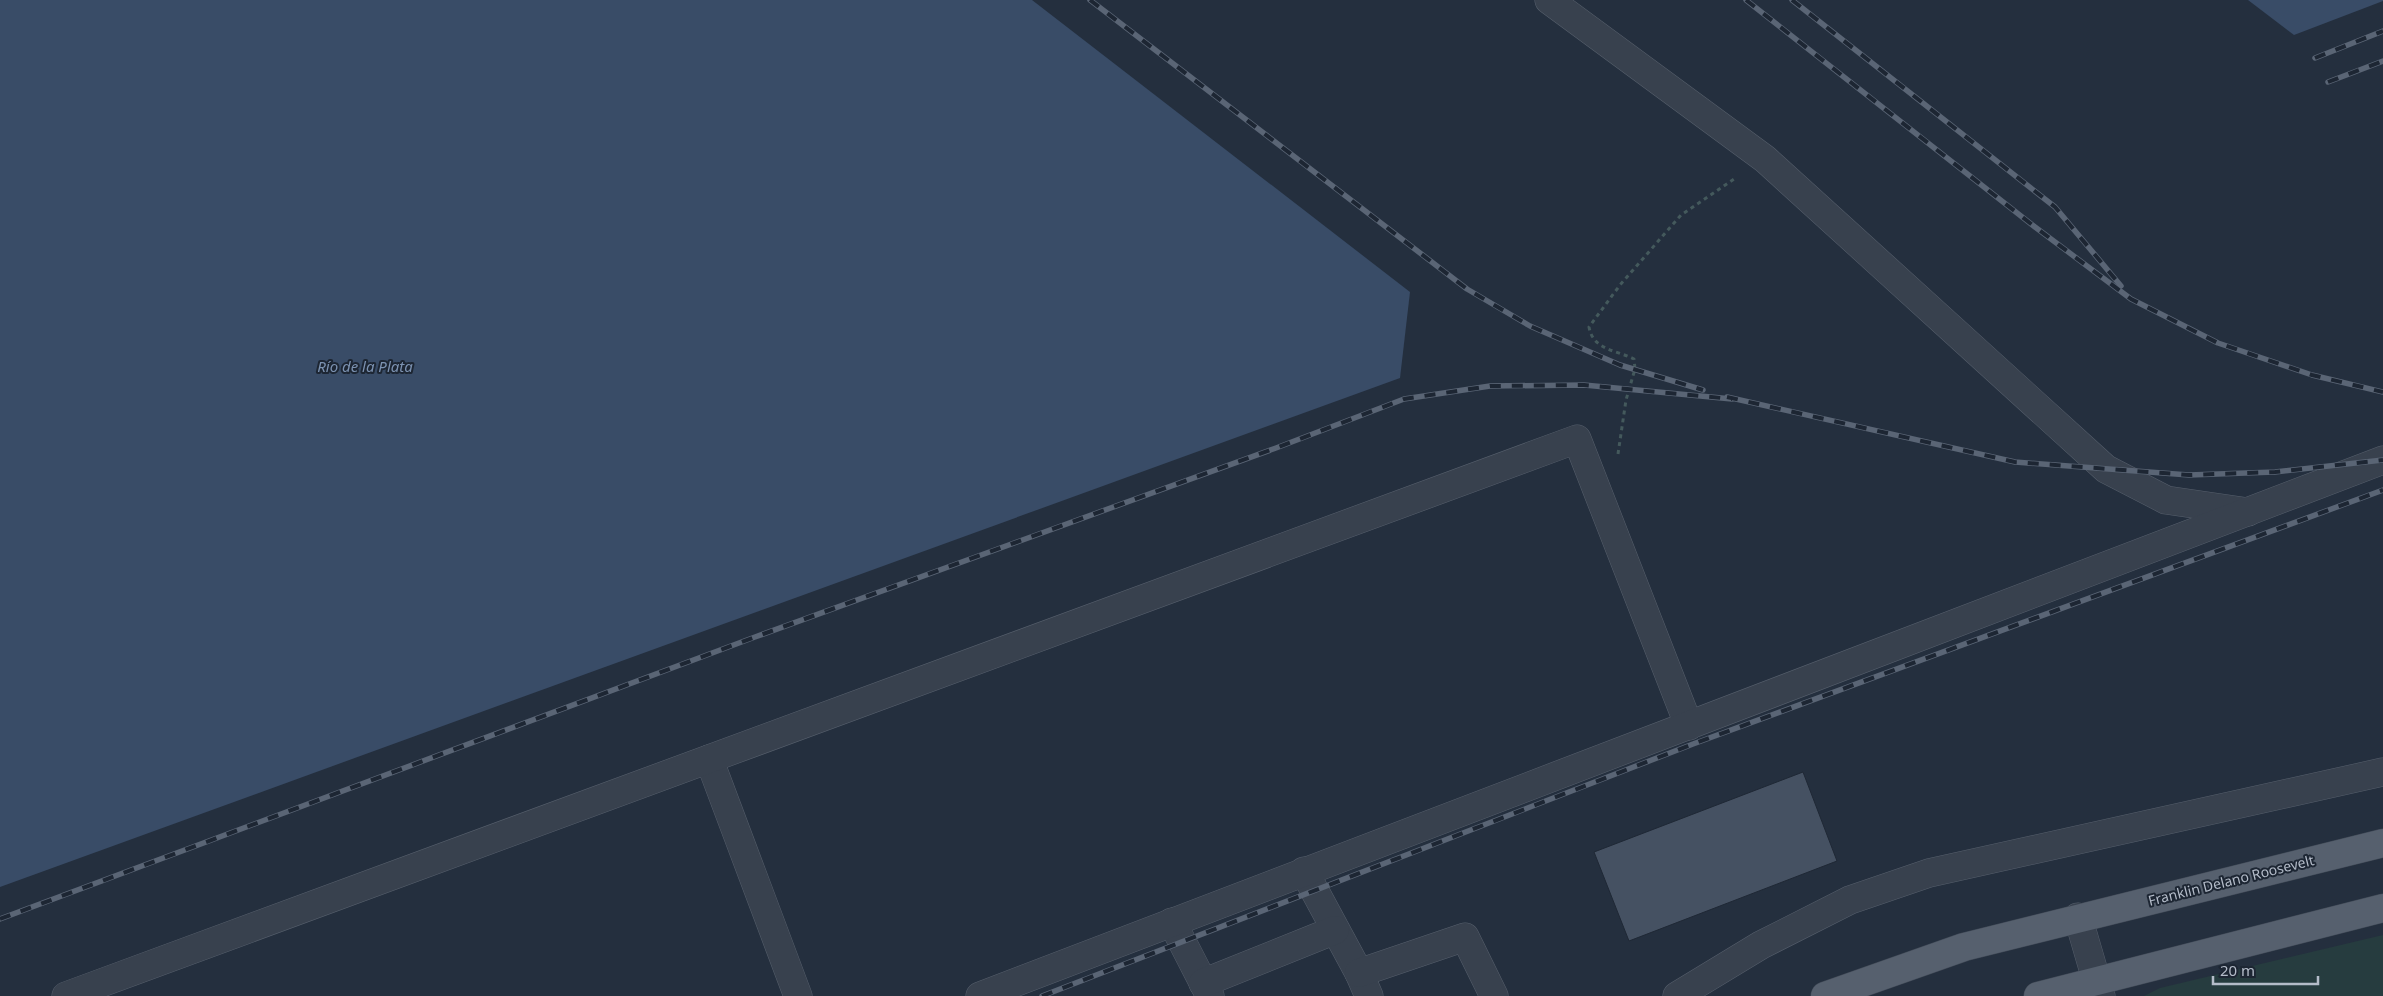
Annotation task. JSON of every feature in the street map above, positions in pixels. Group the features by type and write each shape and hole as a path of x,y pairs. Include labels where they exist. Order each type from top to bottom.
{"main road":[{"name":"Franklin Delano Roosevelt","path":"1825,996 1964,946 2383,844"},
{"path":"2038,996 2098,988 2383,908"}],"street":[{"path":"1550,0 1765,159 2106,469 2166,500 2249,512"},
{"path":"66,996 1577,439 1689,726"},
{"path":"980,996 2383,460"},
{"path":"709,759 798,996"},
{"path":"1677,996 1761,945 1850,900 1929,873 2383,772"},
{"path":"1304,871 1364,984 1465,937 1494,996"},
{"path":"2078,917 2098,988"},
{"path":"1172,922 1206,989 1336,930"}],"path":[{"path":"1618,455 1626,400 1635,369 1634,359 1598,345 1591,337 1589,327 1620,285 1681,215 1765,159"}],"green space":[{"path":"2383,935 2383,996 2144,996 2160,988"}],"water":[{"name":"Río de la Plata","path":"0,0 1032,0 1410,292 1400,378 0,887"},
{"path":"2248,0 2383,0 2383,1 2294,35"}],"building":[{"path":"1803,772 1837,861 1629,941 1594,852"}],"railway":[{"path":"1090,0 1467,289 1530,326 1620,365 1703,390"},
{"path":"1746,0 2035,227 2131,299 2218,343 2312,375 2383,392"},
{"path":"1792,0 2055,207 2121,286"},
{"path":"2315,58 2383,31"},
{"path":"2328,82 2383,61"},
{"path":"0,919 755,637 1276,448 1404,399 1490,386 1584,385 1732,399"},
{"path":"1727,397 2015,462 2189,475 2275,472 2383,460"},
{"path":"1042,996 1693,744 2383,490"}]}
